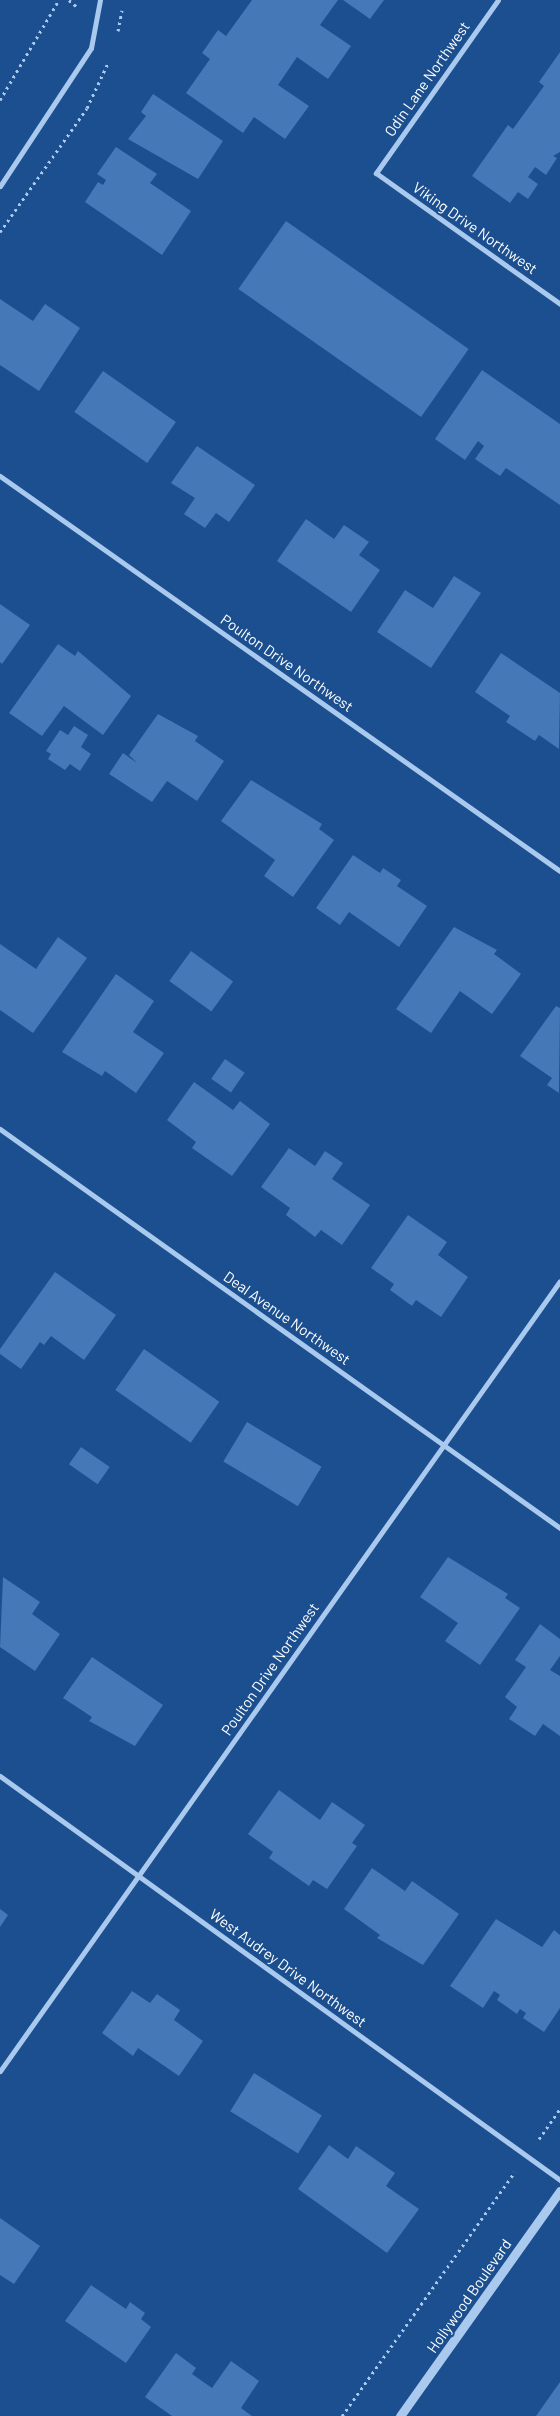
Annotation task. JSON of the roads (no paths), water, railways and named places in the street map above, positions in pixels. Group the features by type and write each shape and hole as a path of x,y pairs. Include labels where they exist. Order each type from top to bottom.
{"street":[{"path":"0,186 91,48 100,0"},
{"name":"Odin Lane Northwest","path":"376,173 498,0"},
{"name":"Viking Drive Northwest","path":"376,173 560,304"},
{"name":"Poulton Drive Northwest","path":"0,476 560,871"},
{"name":"Deal Avenue Northwest","path":"0,1129 560,1528"},
{"name":"Poulton Drive Northwest","path":"0,2071 560,1281"},
{"name":"West Audrey Drive Northwest","path":"0,1776 560,2180"},
{"name":"Hollywood Boulevard","path":"400,2416 560,2191"}]}
